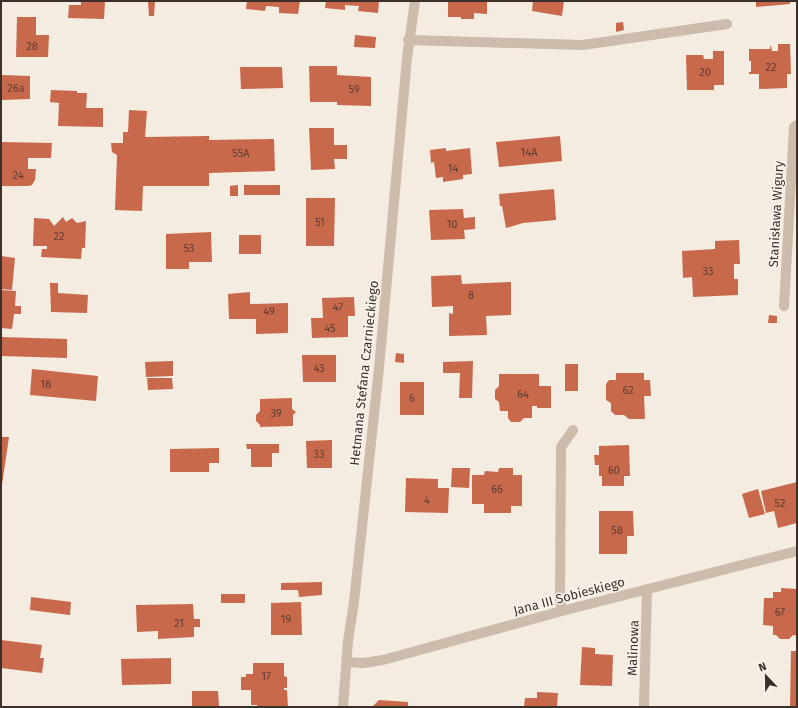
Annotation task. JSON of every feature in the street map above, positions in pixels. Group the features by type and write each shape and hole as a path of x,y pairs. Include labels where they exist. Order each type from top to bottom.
{"street":[{"name":"Hetmana Stefana Czarnieckiego","path":"343,707 346,662 379,368 408,40 415,1"},
{"path":"408,40 583,45 727,24"},
{"name":"Stanisława Wigury","path":"784,306 794,126 797,125"},
{"path":"562,611 560,600 560,447 573,430"},
{"name":"Jana III Sobieskiego","path":"346,662 364,663 383,660 562,611 797,551"},
{"name":"Malinowa","path":"644,707 647,589"}],"building":[{"path":"81,1 105,1 104,19 68,18 69,5 81,5"},
{"path":"148,1 155,1 154,16 149,16"},
{"path":"247,1 300,1 298,14 279,13 279,7 266,6 265,11 246,9"},
{"path":"326,1 379,1 378,13 358,11 359,6 345,5 345,10 325,8"},
{"path":"448,1 487,1 487,14 474,13 474,19 448,17"},
{"path":"533,1 564,1 562,16 532,11"},
{"path":"756,1 790,1 790,4 756,7"},
{"path":"17,17 36,17 36,35 49,35 48,57 16,57"},
{"path":"623,22 624,30 616,32 616,23"},
{"path":"355,35 376,37 375,48 354,47"},
{"path":"778,44 790,44 791,74 787,74 787,88 759,89 759,74 749,74 749,72 751,72 751,61 749,61 749,49 770,49 771,46 772,51 778,51"},
{"path":"713,51 724,51 724,85 714,85 714,90 687,90 686,55 703,55 704,59 713,59"},
{"path":"309,66 337,66 337,75 371,77 371,106 337,105 337,102 310,102"},
{"path":"240,67 282,67 283,88 241,89"},
{"path":"2,75 30,76 30,99 2,100"},
{"path":"51,90 87,93 86,108 103,108 103,127 58,126 59,103 50,102"},
{"path":"129,110 147,111 145,137 209,136 209,140 274,139 275,171 209,173 209,186 143,186 142,211 115,210 117,155 112,152 111,143 123,143 123,132 128,132"},
{"path":"309,128 334,128 334,145 347,145 347,159 334,159 335,169 311,170"},
{"path":"560,136 562,161 499,167 496,142"},
{"path":"2,142 52,143 51,158 28,158 28,169 36,169 35,180 32,185 1,186"},
{"path":"446,148 446,151 470,148 472,174 463,175 463,179 443,182 443,177 436,178 434,162 431,163 430,150"},
{"path":"238,185 238,196 230,196 230,186"},
{"path":"244,185 280,185 280,195 244,195"},
{"path":"554,189 556,220 523,223 506,228 502,206 500,206 499,194"},
{"path":"306,198 335,198 334,246 306,246"},
{"path":"463,209 464,218 475,217 475,229 464,230 465,239 431,240 429,210"},
{"path":"63,217 66,222 72,218 77,223 86,221 85,248 82,248 81,259 41,257 42,249 47,249 47,246 33,246 34,218 49,219 54,226"},
{"path":"211,232 212,262 189,262 189,269 166,269 166,234"},
{"path":"239,235 261,235 261,254 239,254"},
{"path":"739,240 740,264 734,264 734,279 738,279 738,295 693,297 692,277 683,278 682,251 715,249 715,241"},
{"path":"1,256 15,258 12,290 1,289"},
{"path":"461,275 462,284 511,282 511,315 486,316 487,335 449,336 449,313 453,314 453,306 432,307 431,276"},
{"path":"50,283 58,283 58,293 88,295 87,313 51,312"},
{"path":"1,290 16,291 15,306 21,306 21,314 14,314 12,329 1,328"},
{"path":"250,292 250,304 288,303 288,333 256,334 256,319 229,319 228,294"},
{"path":"354,297 355,316 348,316 348,337 312,338 311,318 323,318 322,298"},
{"path":"769,315 777,316 777,323 768,323"},
{"path":"1,337 67,339 67,358 1,356"},
{"path":"396,353 404,354 404,363 395,362"},
{"path":"302,355 336,355 336,382 303,382"},
{"path":"173,361 173,376 146,377 145,362"},
{"path":"473,361 472,398 459,398 460,373 443,373 443,362"},
{"path":"565,364 578,364 578,391 565,391"},
{"path":"32,369 98,376 96,401 30,395"},
{"path":"616,373 644,373 644,380 650,380 651,396 644,396 645,419 629,419 624,415 615,415 611,411 611,403 606,400 606,384 609,380 616,380"},
{"path":"499,374 539,374 539,386 551,386 551,408 537,408 537,406 532,406 532,418 524,418 520,422 511,422 508,418 508,411 500,411 499,402 495,399 495,390 499,386"},
{"path":"147,378 172,378 173,389 148,390"},
{"path":"400,382 424,382 424,415 400,415"},
{"path":"292,398 292,409 296,412 293,415 293,426 260,427 256,421 256,415 260,411 260,399"},
{"path":"1,437 9,437 2,485 1,485"},
{"path":"332,440 332,468 307,468 306,441"},
{"path":"246,444 279,444 279,453 272,453 272,467 251,467 251,449 247,449"},
{"path":"629,445 630,476 624,476 624,486 602,486 602,476 599,476 599,465 595,465 594,455 599,455 599,446"},
{"path":"219,448 219,463 209,463 209,472 170,472 170,449"},
{"path":"452,468 470,468 469,488 451,487"},
{"path":"499,468 513,468 513,475 522,475 522,506 511,506 511,513 484,513 484,504 472,504 472,475 484,475 485,471 498,472"},
{"path":"406,478 438,479 438,488 449,488 448,513 405,512"},
{"path":"797,482 797,523 778,528 774,511 766,513 761,491"},
{"path":"758,489 765,514 749,518 742,494"},
{"path":"599,511 633,511 634,536 627,536 627,554 599,554"},
{"path":"322,582 322,595 299,597 298,590 281,590 281,583"},
{"path":"781,588 797,589 797,636 793,635 789,639 780,639 776,635 773,635 773,626 763,625 764,598 773,598 773,592 781,592"},
{"path":"221,594 245,594 245,603 221,603"},
{"path":"31,597 71,602 70,615 30,610"},
{"path":"301,602 302,635 271,635 271,603"},
{"path":"193,604 194,619 200,619 200,627 194,627 194,637 158,639 158,631 137,632 136,605"},
{"path":"1,640 42,645 40,658 44,658 42,673 1,668"},
{"path":"582,647 595,648 595,654 613,655 612,686 580,685"},
{"path":"791,651 797,651 797,707 790,707"},
{"path":"171,658 171,684 122,685 121,659"},
{"path":"253,663 284,663 284,676 287,677 287,688 284,688 284,690 287,690 288,707 257,707 257,705 251,705 251,690 241,690 241,677 246,677 246,674 253,674"},
{"path":"192,691 218,691 219,706 192,706"},
{"path":"537,692 558,693 557,707 524,707 525,698 537,698"},
{"path":"379,700 408,702 408,707 372,707"}]}
